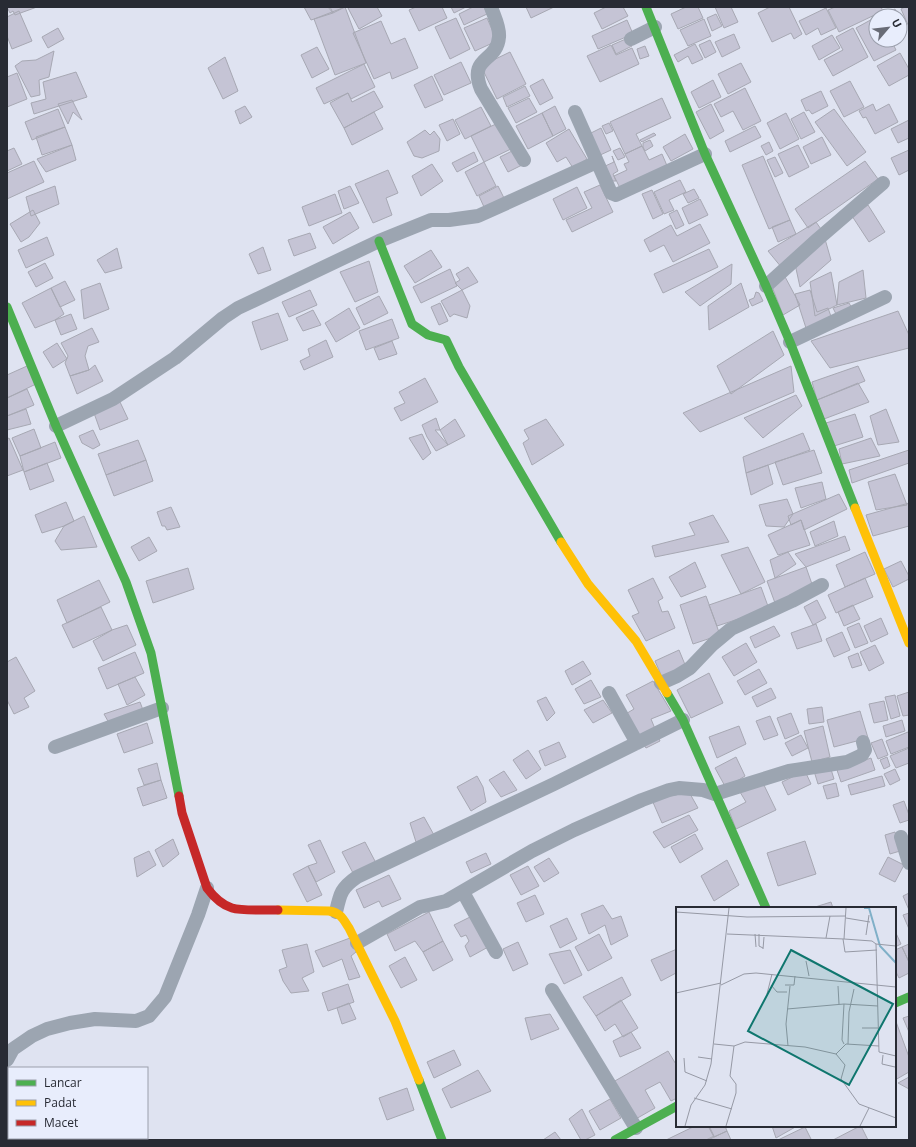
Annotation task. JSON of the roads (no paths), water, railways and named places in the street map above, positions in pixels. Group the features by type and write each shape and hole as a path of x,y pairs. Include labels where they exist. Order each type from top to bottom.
{"street":[{"path":"491,7 498,27 498,45 479,65 477,72 478,80 481,89 524,160"},
{"path":"646,7 706,154 790,342 909,643"},
{"path":"631,39 655,27"},
{"path":"575,112 611,193 616,195 706,154"},
{"path":"56,426 113,399 175,358 223,318 238,308 379,241 431,220 449,220 478,216 597,162"},
{"path":"766,286 883,183"},
{"path":"379,241 412,324 428,335 446,340 463,374 559,539 588,584 636,641 661,683 682,720 766,907"},
{"path":"790,342 885,297"},
{"path":"7,307 56,426 102,526 151,653 182,813 207,888 213,896 224,904 233,908 329,911 336,912 345,920 395,1021 442,1140"},
{"path":"661,683 690,668 713,644 731,629 792,601 822,585"},
{"path":"609,693 638,743"},
{"path":"55,747 162,708"},
{"path":"336,912 340,893 348,883 357,877 485,817 682,720"},
{"path":"357,943 420,908 443,903 532,851 574,830 642,800 679,788 703,790 715,794 788,771 848,762 862,755 865,750 863,742"},
{"path":"901,837 909,863"},
{"path":"7,1060 13,1049 32,1036 47,1029 95,1019 136,1021 149,1016 165,998 198,915 207,888"},
{"path":"463,892 496,952"},
{"path":"552,990 636,1128"},
{"path":"896,1003 909,997"},
{"path":"615,1140 676,1107"}]}
